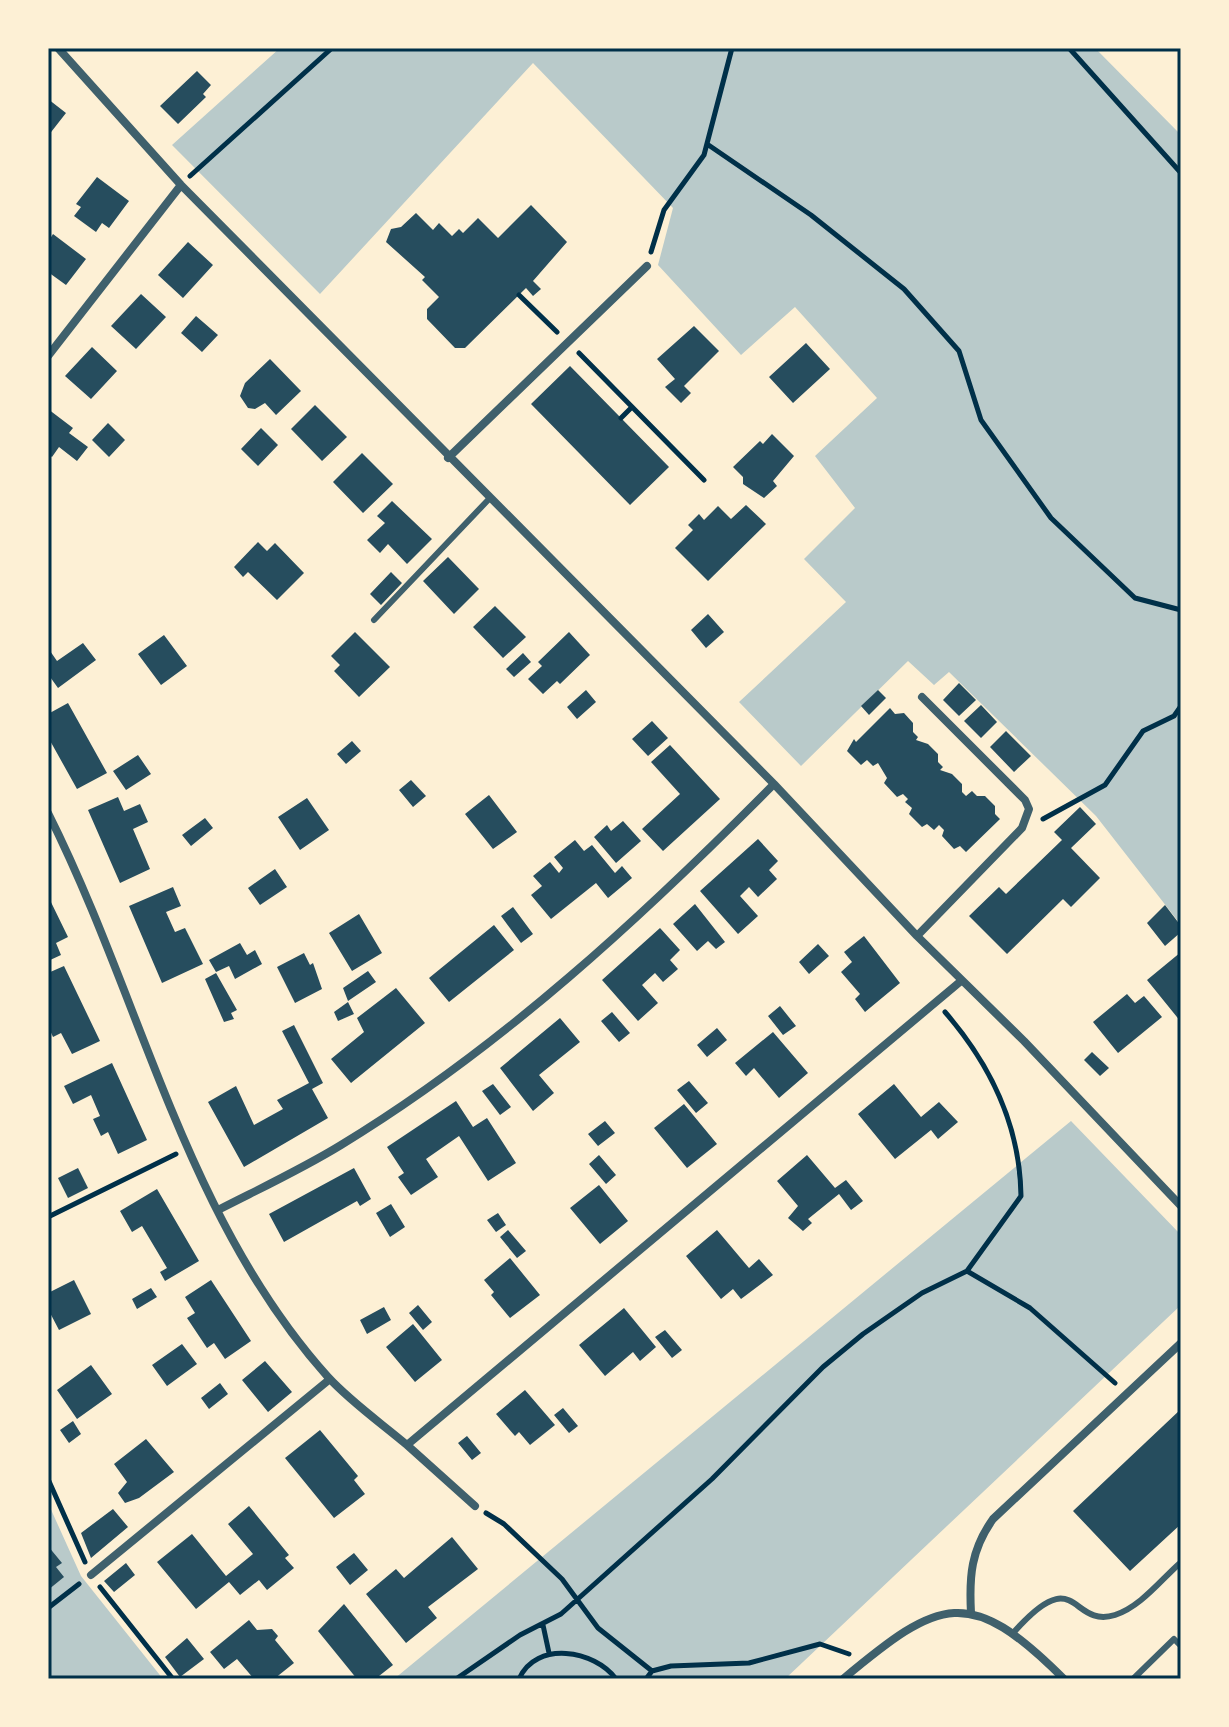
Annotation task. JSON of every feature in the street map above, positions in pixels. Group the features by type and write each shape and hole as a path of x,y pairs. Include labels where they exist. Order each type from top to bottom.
{"street":[{"path":"58,48 181,185 774,784 917,936 1024,1041 1181,1206"},
{"path":"48,356 181,185"},
{"path":"448,458 647,266"},
{"path":"917,936 1022,828 1029,809 1025,800 922,697"},
{"path":"218,1210 339,1146 477,1053 562,982 774,784"},
{"path":"48,813 188,1149 266,1297 330,1379 475,1506"},
{"path":"407,1445 961,981"},
{"path":"971,1613 970,1566 982,1534 993,1519 1181,1343"},
{"path":"91,1575 330,1379"},
{"path":"843,1679 908,1627 940,1616 971,1613 1014,1632 1064,1679"}],"lane":[{"path":"374,620 489,499"},
{"path":"1014,1632 1038,1605 1052,1598 1067,1600 1095,1614 1113,1616 1133,1606 1179,1564"},
{"path":"1133,1679 1174,1639 1181,1646"}],"path":[{"path":"181,185 332,48"},
{"path":"647,266 664,210 696,167 707,144 732,48"},
{"path":"1069,48 1181,173"},
{"path":"707,144 811,215 904,289 959,351 981,420 1051,518 1135,598 1181,610"},
{"path":"519,295 704,480"},
{"path":"621,418 632,407"},
{"path":"1022,828 1105,785 1143,731 1174,716 1181,706"},
{"path":"456,1679 520,1635 543,1625 575,1601 712,1479 823,1367 895,1311 967,1271 1019,1202 1021,1189 1003,1099 985,1066 937,1003"},
{"path":"48,1217 188,1149"},
{"path":"967,1271 1030,1308 1128,1394"},
{"path":"475,1506 504,1524 562,1579 575,1601 598,1628 652,1671"},
{"path":"48,1608 91,1575"},
{"path":"543,1625 549,1653"},
{"path":"646,1679 652,1671 671,1666 749,1663 820,1644 864,1662"},
{"path":"519,1679 527,1665 549,1653 600,1662 616,1679"}],"shaded area":[{"path":"280,48 1095,48 1181,135 1181,925 1096,816 949,672 934,685 908,661 801,766 739,702 846,602 804,559 855,508 815,456 877,398 795,307 741,355 658,265 673,208 533,63 320,294 172,145"},
{"path":"1071,1121 1181,1235 1181,1305 785,1679 394,1679"},
{"path":"48,1503 81,1576 163,1679 48,1679"}],"building":[{"path":"197,71 211,85 203,94 206,97 178,124 160,106"},
{"path":"48,99 66,113 48,136"},
{"path":"97,177 129,201 109,228 102,223 96,232 74,216 81,207 76,204"},
{"path":"531,205 567,242 533,281 541,289 533,296 526,288 465,348 455,348 427,319 427,309 439,297 422,280 425,277 386,242 391,229 401,227 416,213 433,230 439,223 452,236 459,229 463,233 478,218 498,238"},
{"path":"53,234 86,259 66,285 48,272 48,242"},
{"path":"188,242 213,265 183,298 158,275"},
{"path":"141,294 166,317 136,349 111,326"},
{"path":"196,316 218,335 202,352 181,333"},
{"path":"694,326 719,351 684,386 691,393 681,403 665,387 675,379 657,359"},
{"path":"806,343 830,369 793,403 769,377"},
{"path":"92,347 117,371 91,399 65,376"},
{"path":"270,359 301,391 276,415 265,403 255,409 248,408 240,396 245,383"},
{"path":"570,366 669,467 630,505 531,404"},
{"path":"315,405 347,437 322,461 291,429"},
{"path":"48,409 73,428 69,433 88,447 77,461 59,447 52,457 48,454"},
{"path":"108,423 125,440 109,457 92,440"},
{"path":"261,428 278,445 258,466 241,449"},
{"path":"772,434 794,456 773,481 777,486 764,498 743,484 743,477 733,467 760,441 763,444"},
{"path":"362,453 393,484 363,513 333,482"},
{"path":"392,501 432,539 407,564 388,544 380,553 367,540 385,523 377,516"},
{"path":"746,505 766,524 708,581 675,548 693,530 688,525 699,514 704,520 718,506 731,519"},
{"path":"258,542 267,551 275,543 304,573 277,600 248,572 243,577 234,567"},
{"path":"448,557 479,589 454,614 423,581"},
{"path":"391,572 402,583 381,605 370,594"},
{"path":"495,606 526,637 503,658 473,627"},
{"path":"708,614 724,632 706,648 691,630"},
{"path":"355,632 390,667 359,697 334,671 340,665 331,656"},
{"path":"569,632 590,655 560,684 557,681 543,694 528,679 542,666 538,662"},
{"path":"164,635 187,666 161,685 138,654"},
{"path":"83,643 96,660 58,688 48,674 48,648 57,661"},
{"path":"523,653 531,662 514,677 506,669"},
{"path":"959,683 976,700 959,716 943,700"},
{"path":"586,690 596,702 577,719 567,707"},
{"path":"878,690 886,698 869,715 861,706"},
{"path":"68,703 107,773 77,789 48,737 48,714"},
{"path":"981,705 997,722 981,738 964,721"},
{"path":"890,708 895,714 904,713 913,723 913,732 918,737 916,740 928,744 938,754 938,762 943,767 940,770 952,774 962,784 962,792 966,796 972,791 977,796 985,796 995,806 995,814 1000,819 966,852 960,846 954,849 942,836 944,830 939,825 934,830 927,824 922,827 909,814 912,808 905,802 908,799 903,794 897,797 884,783 887,778 878,763 873,766 867,760 861,765 847,751 854,739 856,742"},
{"path":"652,721 668,738 648,756 632,739"},
{"path":"1006,731 1031,756 1014,772 990,747"},
{"path":"352,741 361,751 346,764 337,754"},
{"path":"670,745 720,799 663,851 642,829 680,794 651,762"},
{"path":"138,755 151,774 126,790 113,771"},
{"path":"411,780 426,796 413,807 399,790"},
{"path":"489,795 517,832 493,849 465,814"},
{"path":"118,797 124,811 140,804 148,822 133,829 150,869 120,883 88,810"},
{"path":"307,798 329,830 300,850 278,817"},
{"path":"1080,807 1096,824 1071,848 1100,878 1071,907 1063,899 1007,954 969,916 999,887 1006,894 1062,840 1054,832"},
{"path":"205,818 213,828 191,846 182,835"},
{"path":"623,821 641,841 616,863 594,837 607,825 611,831"},
{"path":"758,839 778,861 769,870 777,879 758,897 749,887 740,896 758,916 738,934 700,891"},
{"path":"575,840 584,851 592,845 615,873 622,866 632,878 608,898 596,883 551,919 531,895 542,886 533,876 550,862 559,873 563,868 554,857"},
{"path":"275,869 287,887 260,905 248,888"},
{"path":"173,887 181,906 166,912 175,932 185,928 203,964 162,983 129,906"},
{"path":"48,896 68,937 56,943 61,955 48,961"},
{"path":"695,904 725,942 716,949 708,941 697,951 673,924"},
{"path":"1165,905 1181,926 1181,932 1165,946 1147,923"},
{"path":"513,907 533,934 521,943 501,916"},
{"path":"359,914 382,953 352,971 329,933"},
{"path":"494,925 514,950 449,1002 429,978"},
{"path":"660,928 680,950 670,960 678,969 663,982 655,973 642,985 658,1003 638,1021 602,980"},
{"path":"864,936 900,983 865,1012 855,999 860,994 841,972 852,962 844,952"},
{"path":"240,943 247,955 255,950 262,964 235,979 229,966 216,972 209,960"},
{"path":"818,944 829,956 809,974 799,962"},
{"path":"1181,952 1181,1022 1147,980"},
{"path":"304,953 310,965 313,963 322,989 295,1003 277,967"},
{"path":"64,966 100,1041 72,1054 61,1033 53,1037 48,1026 48,973"},
{"path":"368,971 376,982 348,1001 343,988"},
{"path":"216,973 237,1010 231,1013 234,1019 224,1022 205,979"},
{"path":"396,988 425,1023 351,1083 331,1059 364,1032 357,1018"},
{"path":"1127,994 1135,1003 1144,996 1162,1017 1118,1053 1093,1022"},
{"path":"348,1002 354,1014 338,1021 334,1012"},
{"path":"780,1006 796,1026 783,1035 768,1016"},
{"path":"612,1012 630,1033 619,1042 601,1021"},
{"path":"560,1018 580,1042 539,1075 554,1093 533,1111 500,1068"},
{"path":"294,1025 323,1083 312,1089 328,1118 244,1167 208,1102 236,1086 254,1125 283,1109 277,1100 309,1083 282,1031"},
{"path":"717,1028 727,1040 707,1057 697,1045"},
{"path":"773,1032 808,1073 779,1098 754,1068 746,1076 735,1063"},
{"path":"1092,1052 1109,1068 1100,1076 1084,1060"},
{"path":"112,1063 147,1140 118,1154 108,1132 101,1136 93,1119 100,1116 91,1095 73,1104 64,1086"},
{"path":"689,1081 708,1103 696,1113 677,1090"},
{"path":"493,1084 511,1107 500,1115 482,1091"},
{"path":"894,1084 921,1117 939,1102 958,1122 938,1139 931,1130 895,1159 858,1114"},
{"path":"456,1101 473,1127 487,1118 516,1163 488,1181 459,1136 426,1159 438,1177 411,1195 398,1177 404,1173 387,1147"},
{"path":"684,1104 717,1144 687,1168 654,1128"},
{"path":"605,1121 615,1133 598,1146 588,1134"},
{"path":"599,1155 616,1175 606,1184 589,1164"},
{"path":"807,1155 835,1188 846,1180 863,1201 851,1210 839,1194 808,1219 812,1223 803,1231 788,1218 798,1206 777,1181"},
{"path":"78,1168 88,1188 68,1198 58,1178"},
{"path":"354,1168 371,1199 360,1206 357,1201 284,1242 269,1214"},
{"path":"599,1185 628,1221 600,1244 570,1208"},
{"path":"157,1189 199,1261 165,1281 160,1272 167,1268 142,1226 132,1232 120,1211"},
{"path":"391,1204 405,1227 390,1237 376,1213"},
{"path":"498,1213 506,1225 496,1232 487,1220"},
{"path":"508,1230 526,1251 517,1258 500,1237"},
{"path":"717,1230 749,1268 759,1259 773,1275 741,1299 733,1289 721,1299 686,1256"},
{"path":"510,1258 540,1295 510,1318 491,1295 494,1292 484,1280"},
{"path":"74,1280 91,1314 59,1330 48,1309 48,1293"},
{"path":"211,1280 251,1341 225,1359 214,1343 207,1348 187,1318 195,1313 185,1297"},
{"path":"151,1288 157,1297 137,1309 132,1299"},
{"path":"418,1305 432,1322 423,1330 409,1313"},
{"path":"384,1307 391,1320 367,1334 360,1320"},
{"path":"624,1308 656,1347 640,1361 633,1352 605,1376 579,1345"},
{"path":"413,1324 442,1360 415,1382 386,1347"},
{"path":"665,1330 682,1350 672,1358 655,1337"},
{"path":"182,1344 197,1364 167,1386 152,1365"},
{"path":"265,1361 292,1392 268,1412 242,1380"},
{"path":"91,1365 112,1394 77,1419 57,1390"},
{"path":"220,1383 228,1394 209,1409 201,1398"},
{"path":"525,1390 555,1425 530,1445 519,1432 515,1436 496,1414"},
{"path":"563,1408 578,1426 569,1433 554,1415"},
{"path":"1181,1409 1181,1524 1130,1571 1073,1511"},
{"path":"73,1421 81,1434 69,1443 60,1430"},
{"path":"320,1430 358,1476 354,1480 365,1494 334,1518 285,1458"},
{"path":"467,1436 481,1453 472,1460 458,1443"},
{"path":"146,1439 174,1472 139,1498 125,1503 118,1493 127,1482 114,1464"},
{"path":"249,1506 289,1555 285,1558 294,1568 267,1590 259,1580 240,1595 229,1582 196,1609 157,1562 192,1534 226,1576 253,1554 228,1524"},
{"path":"113,1509 128,1527 91,1558 81,1533"},
{"path":"452,1537 478,1569 428,1607 437,1618 406,1643 366,1594 396,1569 404,1578"},
{"path":"48,1546 62,1563 56,1567 64,1577 48,1590"},
{"path":"354,1553 368,1570 350,1585 336,1567"},
{"path":"126,1563 135,1575 114,1592 104,1581"},
{"path":"344,1604 393,1665 379,1676 357,1679 318,1631"},
{"path":"249,1620 257,1630 272,1629 278,1636 275,1640 294,1663 274,1679 254,1679 237,1659 224,1669 210,1652"},
{"path":"187,1638 204,1659 180,1677 165,1657"}]}
